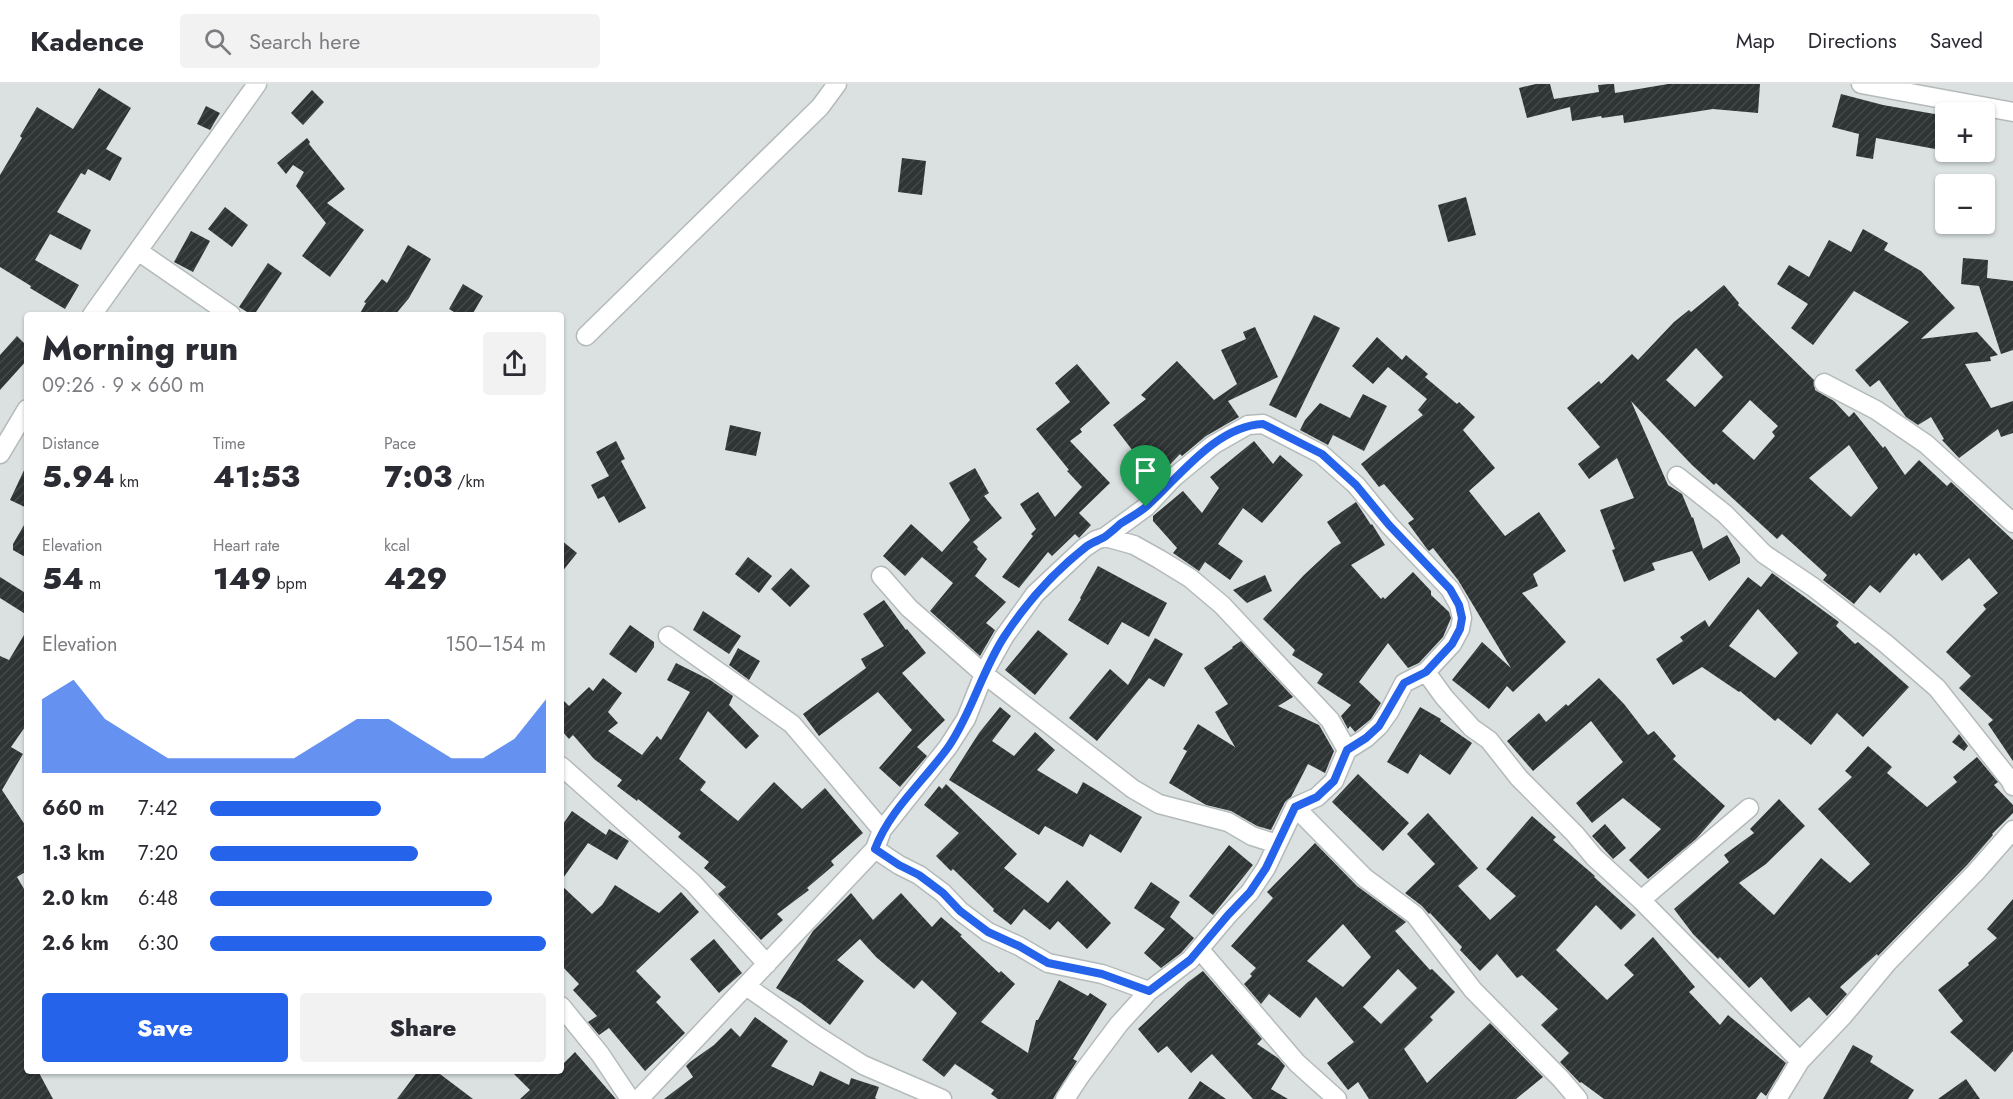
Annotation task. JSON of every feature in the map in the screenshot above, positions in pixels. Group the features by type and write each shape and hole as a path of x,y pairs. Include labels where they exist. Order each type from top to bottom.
{"street":[{"path":"94,312 257,84"},
{"path":"586,336 820,107 837,84"},
{"path":"1861,84 2013,112"},
{"path":"138,251 227,312"},
{"path":"1824,384 1876,410 1926,444 2013,523"},
{"path":"0,454 24,414"},
{"path":"639,1099 875,849 882,830 948,747 966,719 984,674 1004,638 1035,594 1084,548 1105,537 1146,507 1173,478 1213,445 1248,425 1263,424 1322,454 1356,485 1389,525 1450,589 1459,605 1462,618 1460,629 1452,644 1426,672 1404,683 1379,726 1347,750 1334,781 1317,797 1295,807 1266,868 1250,892 1200,950 1149,991 1119,1024 1065,1099"},
{"path":"1677,476 1725,514 1764,554 1813,587 1867,629 1936,688 2013,786"},
{"path":"1105,537 1134,545 1159,559 1190,578 1222,605 1330,720 1347,750"},
{"path":"881,576 909,608 984,674 1133,789 1159,804 1228,822 1252,836 1277,844"},
{"path":"668,636 792,724 882,830"},
{"path":"1426,672 1444,697 1472,728 1489,740 1519,778 1575,834 1594,857 1641,900 1800,1061"},
{"path":"564,769 693,883 766,964"},
{"path":"1295,807 1365,878 1415,915 1473,990 1561,1078 1578,1099"},
{"path":"1641,900 1749,808"},
{"path":"1777,1099 1800,1061 1887,963 1975,873 2013,830"},
{"path":"875,849 919,875 988,932 1048,963 1102,974 1149,991"},
{"path":"1200,950 1297,1063 1337,1099"},
{"path":"746,986 863,1065 942,1099"},
{"path":"564,1010 600,1054 630,1099"}],"building":[{"path":"1550,84 1554,99 1599,92 1598,85 1609,84 1614,84 1615,93 1668,84 1760,84 1758,113 1713,109 1624,123 1623,115 1572,121 1570,107 1527,118 1519,88"},
{"path":"99,88 131,108 106,149 122,158 110,181 88,169 85,175 81,173 57,212 91,230 81,250 50,234 35,260 79,285 65,309 0,267 0,175 37,107 73,129"},
{"path":"312,90 324,102 303,125 291,113"},
{"path":"1841,94 1883,105 1935,114 1935,149 1876,138 1873,159 1856,156 1859,134 1832,127"},
{"path":"206,106 220,113 210,130 197,124"},
{"path":"307,138 309,144 345,189 327,203 364,230 330,277 302,256 326,223 296,186 304,172 293,165 286,174 277,163"},
{"path":"902,158 926,161 922,195 898,192"},
{"path":"1466,197 1476,235 1448,242 1438,205"},
{"path":"225,207 248,225 232,247 208,229"},
{"path":"1863,229 1888,243 1884,250 1921,271 1955,308 1921,339 1977,332 1998,355 1990,357 1991,361 1965,364 1991,408 2013,401 2013,433 2001,437 1998,429 1959,458 1942,440 1944,439 1931,417 1918,425 1906,417 1879,380 1870,387 1855,370 1909,322 1854,291 1813,345 1791,328 1808,304 1777,284 1789,265 1809,277 1829,240 1851,252"},
{"path":"191,231 210,241 193,272 174,262"},
{"path":"408,245 431,259 409,298 397,312 361,312 366,303 364,302 382,279 387,283"},
{"path":"1963,258 1988,260 1987,278 2013,281 2013,350 2001,354 1979,286 1961,284"},
{"path":"268,263 282,273 256,312 247,312 239,307"},
{"path":"463,284 483,296 474,312 454,312 449,309"},
{"path":"1724,285 1739,303 1738,305 1814,380 1815,390 1834,401 1849,417 1854,412 1883,448 1885,446 1905,475 1919,460 1947,486 1951,482 2013,540 2013,761 1988,724 1993,720 1959,688 1971,676 1946,652 1986,609 1983,605 1998,593 1969,558 1942,581 1919,553 1916,556 1914,553 1880,593 1870,585 1854,604 1823,580 1827,575 1782,534 1777,539 1716,483 1714,485 1692,465 1631,401 1668,485 1682,494 1693,517 1703,549 1727,535 1740,558 1740,563 1709,581 1692,551 1652,563 1655,570 1624,582 1612,550 1615,549 1600,510 1634,498 1617,458 1589,479 1578,464 1600,447 1567,408 1599,381 1601,384 1632,354 1638,360 1674,322 1689,310 1691,312","holes":["1696,348 1723,377 1695,407 1666,380","1750,400 1778,426 1772,432 1775,436 1754,460 1722,431","1849,445 1878,488 1851,517 1809,478"]},
{"path":"1314,315 1340,328 1296,418 1269,405"},
{"path":"1255,327 1278,377 1228,401 1239,417 1206,436 1182,456 1180,454 1152,483 1141,472 1146,468 1113,425 1146,399 1141,395 1177,361 1214,400 1237,384 1221,350 1246,339 1243,332"},
{"path":"17,336 24,343 24,363 0,390 0,355"},
{"path":"1377,337 1402,360 1406,355 1428,374 1425,377 1475,417 1463,430 1495,468 1469,491 1505,536 1539,512 1566,551 1533,574 1538,586 1522,593 1566,642 1513,692 1507,686 1489,709 1452,680 1482,642 1511,668 1458,580 1433,548 1429,551 1427,549 1408,523 1414,519 1384,484 1379,487 1361,464 1423,415 1418,410 1427,399 1388,367 1373,384 1352,366"},
{"path":"1077,364 1110,403 1080,429 1082,432 1070,441 1110,483 1079,513 1091,525 1079,538 1075,534 1052,556 1048,552 1019,588 1002,577 1036,529 1020,504 1038,492 1055,517 1082,487 1067,471 1069,470 1036,429 1070,402 1055,383"},
{"path":"1363,394 1387,406 1364,451 1333,435 1328,445 1300,430 1305,420 1320,403 1350,418"},
{"path":"730,425 761,432 756,456 725,450"},
{"path":"616,441 625,459 621,461 646,508 619,523 604,496 598,499 591,485 609,476 596,452"},
{"path":"1254,441 1273,464 1280,455 1303,475 1262,523 1243,508 1218,544 1243,561 1230,580 1205,562 1199,571 1173,553 1177,548 1153,521 1153,516 1183,491 1202,513 1219,488 1210,477"},
{"path":"975,468 989,493 984,496 1002,518 973,542 987,559 975,576 1006,602 986,623 995,630 980,656 930,611 953,583 922,557 905,576 883,556 911,524 942,552 970,520 949,483"},
{"path":"24,470 24,507 10,500"},
{"path":"1356,502 1385,545 1351,565 1381,599 1383,597 1385,599 1413,572 1431,591 1431,595 1449,612 1451,618 1443,637 1419,663 1408,668 1388,643 1359,682 1381,703 1371,719 1355,732 1350,726 1348,729 1341,716 1351,705 1317,683 1323,674 1292,655 1295,650 1263,619 1304,575 1341,543 1327,522"},
{"path":"24,525 24,556 13,550 13,544"},
{"path":"564,542 577,553 564,569"},
{"path":"748,557 772,576 759,593 735,574"},
{"path":"1098,566 1167,603 1149,637 1122,622 1108,645 1068,620"},
{"path":"791,568 810,586 790,607 771,589"},
{"path":"1772,573 1839,622 1836,626 1855,644 1858,642 1909,687 1863,737 1837,713 1811,745 1778,718 1775,721 1740,691 1702,667 1673,685 1656,659 1683,641 1680,637 1705,620 1709,627 1748,577 1761,587","holes":["1758,609 1798,653 1775,678 1729,646"]},
{"path":"1265,575 1272,591 1247,603 1233,590"},
{"path":"0,577 24,592 24,613 0,598"},
{"path":"884,600 926,653 902,673 945,720 917,747 927,756 900,787 879,768 912,730 878,692 819,736 803,714 866,668 861,659 884,646 863,614"},
{"path":"703,611 741,636 729,654 693,630"},
{"path":"630,625 654,642 654,647 636,673 609,654"},
{"path":"1038,630 1068,654 1035,695 1005,670"},
{"path":"24,635 24,728 11,747 23,754 2,790 24,823 24,873 17,877 24,889 24,1074 40,1074 53,1099 0,1099 0,656 9,660"},
{"path":"1155,638 1183,654 1164,687 1149,678 1097,741 1069,718 1110,669 1128,685"},
{"path":"1241,641 1293,697 1278,706 1319,725 1334,751 1325,773 1308,764 1271,830 1257,826 1231,811 1206,805 1169,783 1187,751 1183,749 1198,724 1235,747 1215,712 1228,704 1204,668"},
{"path":"738,648 760,661 749,680 729,665"},
{"path":"676,663 710,680 733,696 729,705 759,736 746,749 708,711 679,759 706,782 700,790 738,821 774,782 802,809 825,788 863,833 831,861 834,865 807,888 809,890 777,914 783,920 761,940 718,894 726,887 704,868 709,862 678,837 681,833 638,799 637,801 617,786 622,780 594,759 573,735 569,739 564,733 564,701 569,706 589,687 593,691 603,678 622,693 608,712 618,723 608,731 642,755 657,736 661,740 690,692 667,680"},
{"path":"1599,678 1624,704 1648,735 1654,731 1676,756 1673,759 1725,806 1696,839 1648,879 1629,860 1661,829 1623,798 1592,823 1576,803 1623,762 1591,721 1533,771 1507,741 1539,713 1546,722"},
{"path":"1000,707 1011,716 992,741 1014,756 1035,732 1055,750 1037,770 1077,794 1083,782 1142,817 1121,853 1090,834 1083,847 1045,826 1039,835 949,780 979,733"},
{"path":"1420,707 1441,719 1440,721 1472,743 1450,775 1420,754 1408,774 1387,762"},
{"path":"1959,734 1968,746 1964,751 1952,742"},
{"path":"1868,746 1892,767 1887,773 1927,807 1957,782 1953,777 1977,757 1998,782 1994,785 2013,805 2013,813 1992,834 1967,865 1878,956 1877,954 1840,987 1847,994 1827,1016 1809,997 1791,1012 1761,977 1749,988 1720,957 1718,959 1693,934 1674,909 1729,862 1724,855 1754,833 1750,829 1779,799 1805,826 1766,864 1739,883 1774,915 1821,858 1850,883 1870,864 1818,809 1852,777 1845,771"},
{"path":"1358,774 1409,823 1383,851 1332,802"},
{"path":"946,784 1017,854 1004,868 1048,903 1067,880 1111,923 1087,949 1058,921 1050,930 1024,909 1011,925 993,911 994,909 953,869 951,871 936,856 959,833 924,805 939,786 942,789"},
{"path":"572,811 606,835 609,829 629,841 617,860 588,843 564,877 564,823"},
{"path":"1428,813 1478,868 1458,886 1490,920 1516,896 1486,869 1532,816 1556,837 1553,840 1636,915 1621,930 1596,905 1556,950 1607,1000 1634,975 1624,965 1653,937 1695,987 1689,992 1720,1025 1728,1015 1786,1063 1766,1096 1761,1092 1756,1099 1604,1099 1580,1083 1560,1062 1569,1053 1541,1025 1558,1009 1522,975 1517,978 1497,954 1480,971 1460,950 1462,947 1430,913 1405,893 1435,864 1407,834"},
{"path":"1605,824 1626,848 1613,859 1592,836"},
{"path":"1315,843 1357,886 1406,922 1395,931 1430,970 1432,969 1455,992 1430,1017 1433,1020 1404,1049 1427,1083 1490,1023 1543,1077 1516,1099 1369,1099 1358,1082 1348,1090 1327,1063 1354,1042 1316,997 1300,1018 1269,994 1261,1004 1244,984 1256,968 1231,946 1273,898 1267,892","holes":["1343,924 1371,957 1343,987 1307,961","1398,969 1417,988 1381,1024 1363,1007"]},
{"path":"1229,845 1253,865 1213,915 1189,896"},
{"path":"1151,882 1180,902 1170,917 1194,938 1181,953 1161,968 1144,953 1165,929 1134,908"},
{"path":"615,885 659,913 681,892 699,912 636,971 661,997 656,1002 685,1033 645,1071 609,1028 599,1035 588,1022 597,1016 573,990 579,984 564,968 564,888 592,914 602,905"},
{"path":"851,893 873,920 901,893 932,927 941,917 962,935 960,936 999,973 1001,971 1015,984 981,1022 1028,1053 1036,1020 1059,980 1088,996 1090,993 1107,1004 1073,1059 1077,1061 1053,1099 998,1099 991,1094 994,1090 955,1064 944,1077 922,1060 957,1013 922,980 914,989 876,957 860,939 837,960 864,981 830,1025 776,988 813,931"},
{"path":"2013,899 2013,1051 1995,1072 1950,1032 1963,1021 1938,990 1997,938 1987,929"},
{"path":"714,939 742,973 719,993 690,959"},
{"path":"1203,971 1262,1039 1257,1044 1278,1058 1285,1066 1271,1089 1288,1099 1253,1099 1212,1054 1191,1073 1167,1046 1158,1053 1138,1029"},
{"path":"755,1017 788,1041 771,1066 813,1086 820,1071 849,1085 851,1078 879,1087 875,1098 877,1099 664,1099 693,1077 686,1066 690,1062 714,1045 731,1028 740,1037"},
{"path":"1853,1045 1873,1056 1870,1062 1914,1090 1908,1099 1823,1099"},
{"path":"575,1052 616,1099 520,1099 530,1090 514,1074 564,1074 564,1063"},
{"path":"416,1074 440,1074 473,1099 397,1099"},
{"path":"1966,1079 1980,1099 1938,1099"},
{"path":"1200,1081 1226,1099 1188,1099"}],"route":[{"path":"1263,424 1322,454 1356,485 1389,525 1450,589 1459,605 1462,618 1460,629 1452,644 1426,672 1404,683 1379,726 1347,750 1334,781 1317,797 1295,807 1266,868 1250,892 1190,960 1149,991 1102,974 1048,963 988,932 919,875 875,849 882,830 948,747 966,719 986,669 1004,638 1035,594 1084,548 1105,537 1146,507 1173,478 1213,445 1248,425 1263,424"}]}
